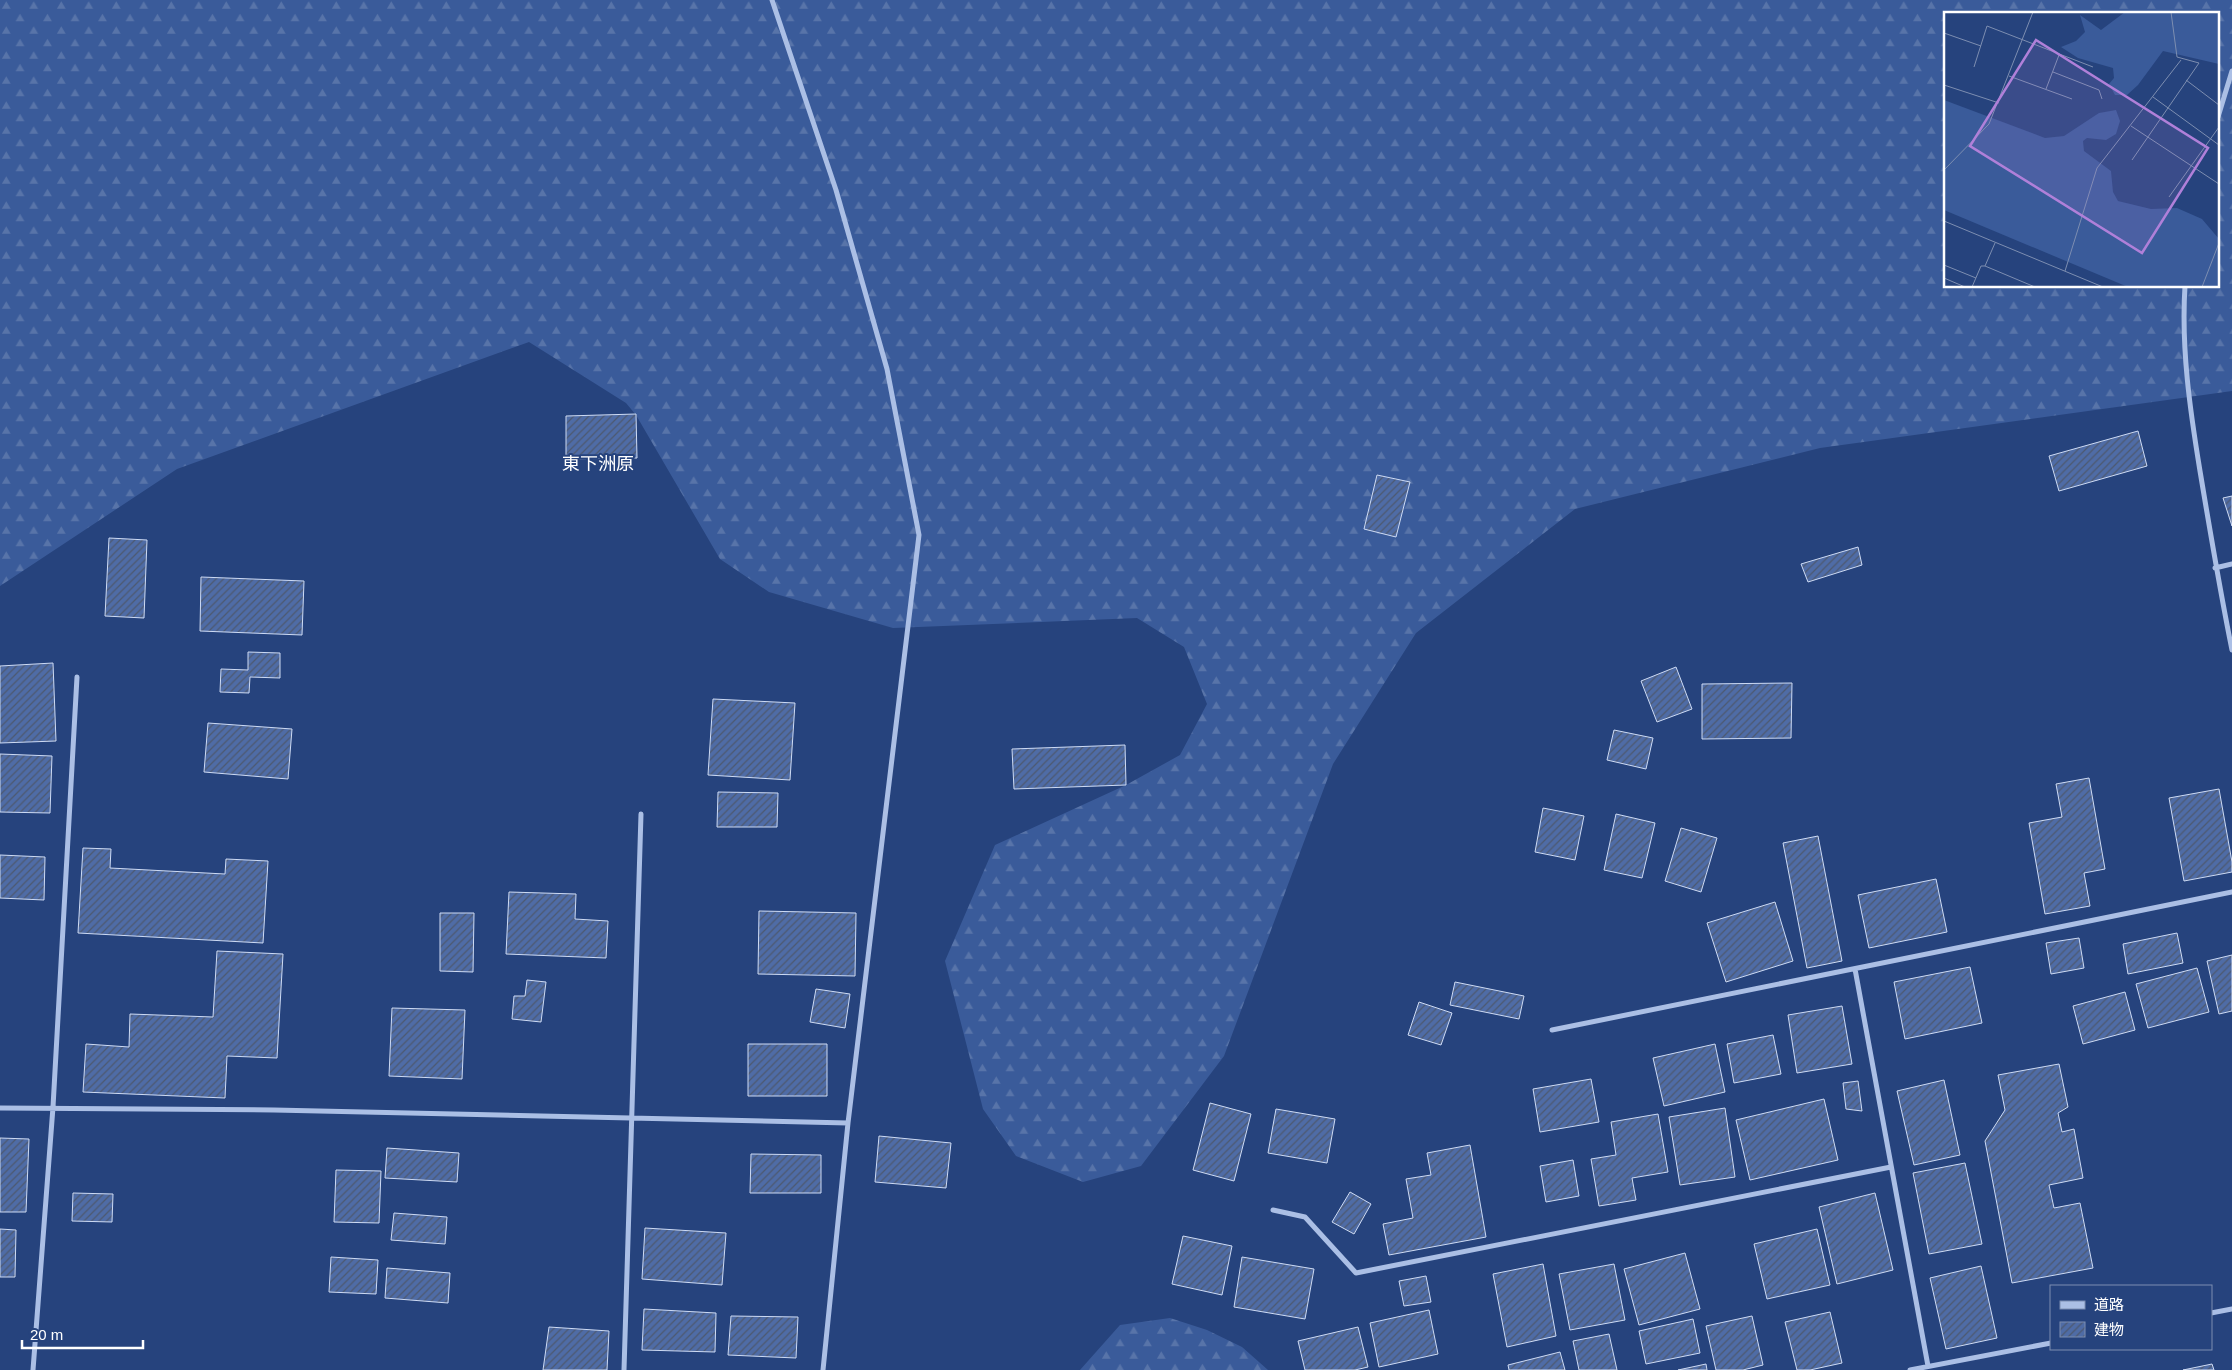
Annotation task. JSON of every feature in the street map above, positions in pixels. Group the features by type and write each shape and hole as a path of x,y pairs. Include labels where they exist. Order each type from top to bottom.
{"street":[{"path":"772,0 836,190 887,369 919,535 848,1123 823,1370"},
{"path":"2220,110 2232,71"},
{"path":"2185,288 2182,318 2190,409 2215,568 2232,650"},
{"path":"2215,568 2232,564"},
{"path":"33,1370 53,1107 77,677"},
{"path":"624,1370 641,814"},
{"path":"1552,1030 2232,892"},
{"path":"1855,969 1928,1366"},
{"path":"0,1108 274,1110 848,1123"},
{"path":"1273,1210 1305,1217 1356,1273 1891,1167"},
{"path":"2212,1313 2232,1309"},
{"path":"1910,1370 2050,1343"}],"green space":[{"path":"0,0 2232,0 2232,391 1820,448 1575,509 1416,633 1333,764 1224,1056 1141,1166 1083,1182 1016,1156 983,1109 945,961 995,845 1126,785 1180,755 1207,704 1184,647 1137,618 893,628 769,592 720,559 636,415 626,403 529,342 177,469 0,586"},
{"path":"1170,1318 1207,1330 1242,1347 1268,1370 1080,1370 1120,1325"}],"building":[{"path":"636,414 637,458 566,459 566,416"},
{"path":"2138,431 2147,466 2059,491 2049,456"},
{"path":"1377,475 1410,482 1396,537 1364,529"},
{"path":"2232,496 2232,526 2223,498"},
{"path":"109,538 147,540 144,618 105,616"},
{"path":"1858,547 1862,565 1808,582 1801,564"},
{"path":"201,577 304,581 302,635 200,631"},
{"path":"248,652 280,653 280,678 250,677 249,693 220,692 221,669 248,670"},
{"path":"53,663 56,741 0,743 0,666"},
{"path":"1676,667 1692,709 1657,722 1641,681"},
{"path":"1792,683 1791,738 1702,739 1702,684"},
{"path":"713,699 795,703 790,780 708,775"},
{"path":"208,723 292,729 288,779 204,772"},
{"path":"1614,730 1653,738 1646,769 1607,760"},
{"path":"1125,745 1126,785 1014,789 1012,749"},
{"path":"0,754 52,756 50,813 0,812"},
{"path":"2089,778 2105,869 2084,873 2090,906 2045,914 2029,823 2062,817 2056,784"},
{"path":"2219,789 2232,862 2232,872 2184,881 2169,798"},
{"path":"718,792 778,793 777,827 717,827"},
{"path":"1543,808 1584,816 1575,860 1535,852"},
{"path":"1616,814 1655,823 1642,878 1604,870"},
{"path":"1681,828 1717,838 1701,892 1665,881"},
{"path":"1818,836 1842,961 1807,968 1783,843"},
{"path":"83,848 111,849 110,868 225,874 226,859 268,861 263,943 78,933"},
{"path":"0,855 45,857 44,900 0,898"},
{"path":"1936,879 1947,932 1869,948 1858,895"},
{"path":"509,892 576,894 575,919 608,921 606,958 506,954"},
{"path":"1775,902 1793,961 1726,982 1707,923"},
{"path":"759,911 856,913 855,976 758,974"},
{"path":"440,913 474,913 473,972 440,971"},
{"path":"2177,933 2183,963 2128,974 2123,944"},
{"path":"2079,938 2084,968 2051,974 2046,943"},
{"path":"217,951 283,954 277,1058 227,1056 225,1098 83,1092 86,1044 129,1047 130,1014 213,1017"},
{"path":"2232,955 2232,1011 2219,1014 2207,961"},
{"path":"1970,967 1982,1023 1905,1039 1894,982"},
{"path":"2197,968 2209,1012 2148,1028 2136,984"},
{"path":"527,980 546,982 541,1022 512,1019 514,996 525,996"},
{"path":"1455,982 1524,996 1519,1019 1450,1005"},
{"path":"816,989 850,994 845,1028 810,1022"},
{"path":"2125,992 2135,1030 2083,1044 2073,1006"},
{"path":"1419,1002 1452,1013 1441,1045 1408,1035"},
{"path":"1842,1006 1852,1064 1797,1073 1788,1015"},
{"path":"392,1008 465,1010 462,1079 389,1076"},
{"path":"1773,1035 1781,1074 1734,1083 1727,1044"},
{"path":"748,1044 827,1044 827,1096 748,1096"},
{"path":"1715,1044 1725,1092 1664,1106 1653,1058"},
{"path":"2059,1064 2068,1107 2058,1113 2062,1132 2074,1129 2083,1178 2049,1185 2054,1208 2080,1203 2093,1268 2012,1283 1985,1141 2005,1110 1998,1075"},
{"path":"1591,1079 1599,1122 1540,1132 1533,1089"},
{"path":"1944,1080 1960,1155 1914,1165 1897,1091"},
{"path":"1858,1081 1862,1111 1846,1109 1843,1083"},
{"path":"1824,1099 1838,1160 1750,1180 1736,1120"},
{"path":"1210,1103 1251,1114 1234,1181 1193,1170"},
{"path":"1725,1108 1735,1177 1680,1185 1669,1117"},
{"path":"1276,1109 1335,1119 1327,1163 1268,1153"},
{"path":"1658,1114 1668,1172 1632,1178 1636,1200 1599,1206 1591,1159 1616,1155 1611,1122"},
{"path":"879,1136 951,1143 946,1188 875,1182"},
{"path":"0,1138 29,1139 26,1212 0,1212"},
{"path":"1470,1145 1486,1237 1389,1255 1383,1224 1413,1218 1406,1179 1431,1175 1427,1153"},
{"path":"387,1148 459,1153 457,1182 385,1178"},
{"path":"751,1154 821,1155 821,1193 750,1193"},
{"path":"1573,1160 1579,1196 1546,1202 1540,1166"},
{"path":"1965,1163 1982,1244 1929,1254 1913,1173"},
{"path":"336,1170 381,1171 379,1223 334,1222"},
{"path":"1350,1192 1371,1204 1354,1234 1332,1222"},
{"path":"73,1193 113,1194 112,1222 72,1221"},
{"path":"1875,1193 1893,1270 1837,1284 1819,1207"},
{"path":"394,1213 447,1217 445,1244 391,1240"},
{"path":"645,1228 726,1233 722,1285 642,1279"},
{"path":"0,1229 16,1230 15,1277 0,1277"},
{"path":"1817,1229 1830,1285 1767,1299 1754,1244"},
{"path":"1183,1236 1232,1246 1222,1295 1172,1284"},
{"path":"1685,1253 1700,1309 1639,1325 1624,1269"},
{"path":"331,1257 378,1260 376,1294 329,1292"},
{"path":"1242,1257 1314,1269 1305,1319 1234,1307"},
{"path":"1543,1264 1556,1336 1507,1347 1493,1274"},
{"path":"1614,1264 1625,1320 1570,1330 1559,1274"},
{"path":"1981,1266 1997,1338 1946,1349 1930,1278"},
{"path":"387,1268 450,1273 448,1303 385,1298"},
{"path":"1426,1276 1431,1302 1404,1306 1399,1281"},
{"path":"644,1309 716,1313 715,1352 642,1350"},
{"path":"1429,1310 1438,1354 1379,1367 1370,1323"},
{"path":"1830,1312 1842,1363 1810,1370 1797,1370 1785,1322"},
{"path":"731,1316 798,1317 796,1358 728,1355"},
{"path":"1752,1316 1763,1365 1743,1370 1716,1370 1706,1326"},
{"path":"1693,1319 1700,1353 1646,1364 1639,1331"},
{"path":"549,1327 609,1331 607,1370 543,1370"},
{"path":"1358,1327 1368,1367 1355,1370 1305,1370 1298,1341"},
{"path":"1609,1334 1617,1370 1579,1370 1573,1341"},
{"path":"1560,1352 1565,1370 1509,1370 1508,1365"},
{"path":"1706,1364 1707,1370 1678,1370"},
{"path":"2212,1364 2214,1370 2183,1370"}],"district":[{"name":"東下洲原","path":"598,464"}]}
